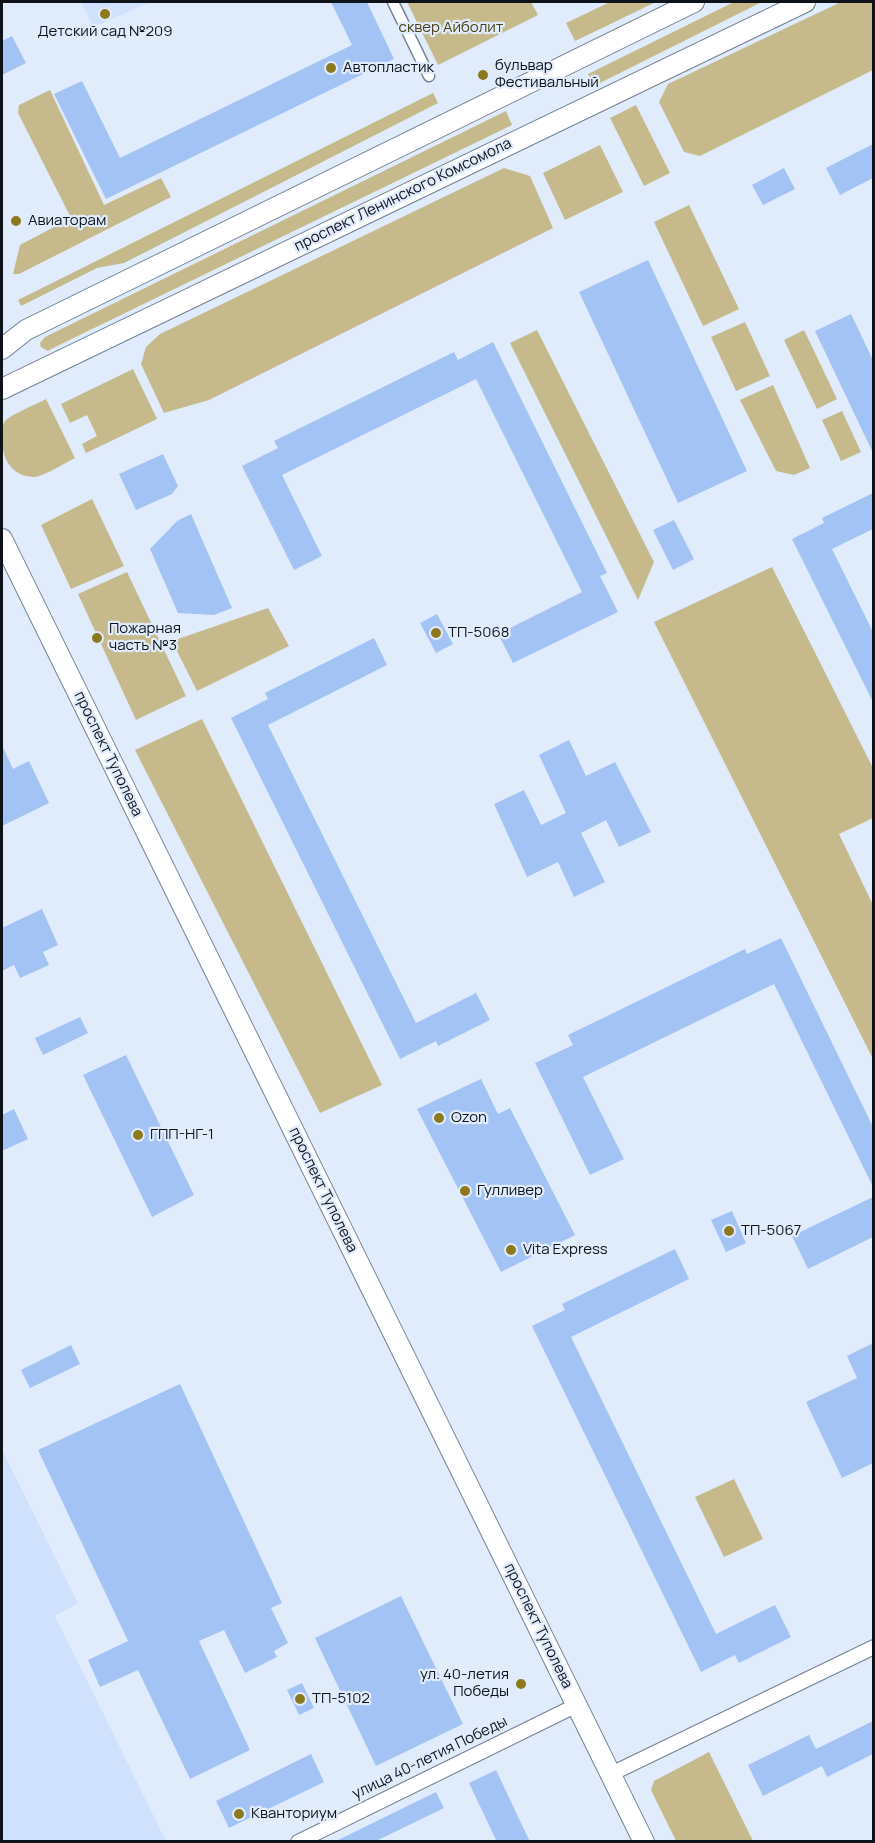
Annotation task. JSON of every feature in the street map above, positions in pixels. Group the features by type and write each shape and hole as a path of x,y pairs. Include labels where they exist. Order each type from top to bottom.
{"main road":[{"path":"2,336 26,330 694,2"},
{"name":"проспект Ленинского Комсомола","path":"2,389 805,2"},
{"path":"2,349 26,330"},
{"name":"проспект Туполева","path":"2,539 644,1842"}],"street":[{"path":"393,2 429,76"},
{"path":"611,1774 873,1647"},
{"name":"улица 40-летия Победы","path":"298,1842 576,1705"}],"shaded area":[{"name":"Детский сад №209","path":"81,2 150,2 94,27"},
{"path":"2,1450 78,1603 55,1616 166,1841 2,1841"}],"green space":[{"name":"сквер Айболит","path":"407,2 531,2 538,15 438,65"},
{"path":"610,2 656,2 575,41 566,23"},
{"path":"734,2 762,2 594,86 588,74"},
{"path":"841,2 873,2 873,70 700,156 684,152 659,102 668,84"},
{"path":"50,90 104,205 161,178 171,197 19,274 13,274 20,245 71,218 18,113 19,105"},
{"path":"433,93 438,103 124,263 97,268 21,306 18,300"},
{"path":"636,105 670,173 644,186 610,118"},
{"path":"506,111 512,125 48,351 41,347 40,343 45,337"},
{"path":"600,145 623,192 565,220 543,173"},
{"path":"504,168 530,176 553,228 209,400 164,413 141,364 146,347 160,334"},
{"path":"689,205 739,309 703,326 654,222"},
{"path":"745,322 770,376 736,391 711,337"},
{"path":"537,330 654,562 638,600 510,343"},
{"path":"804,330 837,399 817,409 784,340"},
{"path":"133,369 157,419 86,453 82,444 97,436 87,415 70,423 61,404"},
{"path":"773,385 810,468 794,475 776,471 740,400"},
{"path":"46,399 75,458 42,475 25,476 14,470 6,459 2,446 3,425 12,416"},
{"path":"842,411 861,452 841,461 822,420"},
{"path":"92,499 124,566 71,589 41,525"},
{"path":"772,567 873,768 873,818 839,834 873,905 873,1059 654,622"},
{"path":"127,572 186,696 136,720 78,594"},
{"path":"268,608 289,646 197,691 172,641"},
{"path":"202,719 382,1085 320,1113 135,750"},
{"path":"734,1479 763,1539 724,1557 695,1497"},
{"path":"709,1752 753,1841 676,1841 651,1790 654,1781"}],"building":[{"path":"331,2 367,2 394,59 106,199 54,94 82,81 120,158 352,45"},
{"path":"12,36 26,63 2,75 2,41"},
{"path":"873,144 873,178 840,195 826,168"},
{"path":"784,168 795,189 763,205 752,185"},
{"path":"648,260 747,471 678,503 579,292"},
{"path":"851,314 873,360 873,453 815,331"},
{"path":"493,342 607,573 600,576 618,612 513,663 498,634 582,592 476,379 282,475 322,556 294,570 242,466 278,448 274,441 454,352 458,360"},
{"path":"163,454 178,486 172,494 136,510 119,474"},
{"path":"873,493 873,529 832,549 873,632 873,702 792,539 824,523 822,518"},
{"path":"191,514 232,608 214,615 178,613 150,549 177,521"},
{"path":"674,520 694,559 673,570 653,530"},
{"name":"ТП-5068","path":"437,614 453,644 436,653 420,623"},
{"path":"374,638 387,665 268,725 416,1023 476,993 490,1020 438,1046 436,1041 400,1059 231,718 268,699 265,693"},
{"path":"569,740 586,776 615,762 651,832 619,847 606,820 581,833 605,882 574,897 558,862 527,877 494,804 524,790 541,825 566,813 539,755"},
{"path":"2,745 13,769 29,761 49,803 2,826"},
{"path":"42,909 58,945 43,952 49,965 20,978 14,965 2,971 2,928"},
{"path":"781,938 873,1127 873,1187 774,984 583,1077 624,1159 590,1175 535,1063 573,1045 568,1035 745,949 747,954"},
{"path":"80,1017 88,1033 43,1055 35,1038"},
{"name":"ГПП-НГ-1","path":"126,1055 194,1195 152,1217 83,1075"},
{"path":"481,1079 498,1114 510,1108 575,1235 501,1272 417,1109"},
{"path":"14,1109 28,1139 2,1151 2,1115"},
{"path":"873,1197 873,1237 808,1269 792,1236"},
{"name":"ТП-5067","path":"732,1211 746,1243 726,1252 711,1220"},
{"path":"675,1249 689,1279 571,1337 716,1634 775,1605 791,1637 739,1663 735,1655 701,1672 532,1326 565,1310 562,1304"},
{"path":"873,1343 873,1463 842,1478 806,1402 857,1378 847,1356"},
{"path":"71,1345 80,1364 30,1388 21,1370"},
{"path":"180,1384 282,1603 271,1608 288,1643 274,1651 277,1657 245,1673 224,1630 199,1641 250,1750 190,1779 138,1670 100,1687 88,1660 128,1641 38,1450"},
{"path":"401,1596 463,1724 376,1766 315,1638"},
{"name":"ТП-5102","path":"302,1683 314,1708 299,1715 287,1690"},
{"path":"873,1721 873,1754 827,1777 822,1766 763,1796 748,1765 809,1735 816,1749"},
{"path":"311,1754 324,1782 229,1828 216,1801"},
{"path":"496,1770 530,1842 497,1842 469,1783"},
{"path":"436,1792 444,1808 374,1842 334,1842"}],"place":[{"name":"Детский сад №209","path":"105,14"},
{"name":"Автопластик","path":"331,68"},
{"name":"бульвар Фестивальный","path":"483,75"},
{"name":"Авиаторам","path":"16,221"},
{"name":"ТП-5068","path":"436,633"},
{"name":"Пожарная часть №3","path":"97,638"},
{"name":"Ozon","path":"439,1118"},
{"name":"ГПП-НГ-1","path":"138,1135"},
{"name":"Гулливер","path":"465,1191"},
{"name":"ТП-5067","path":"729,1231"},
{"name":"Vita Express","path":"511,1250"},
{"name":"ул. 40-летия Победы","path":"521,1684"},
{"name":"ТП-5102","path":"300,1699"},
{"name":"Кванториум","path":"239,1814"}]}
